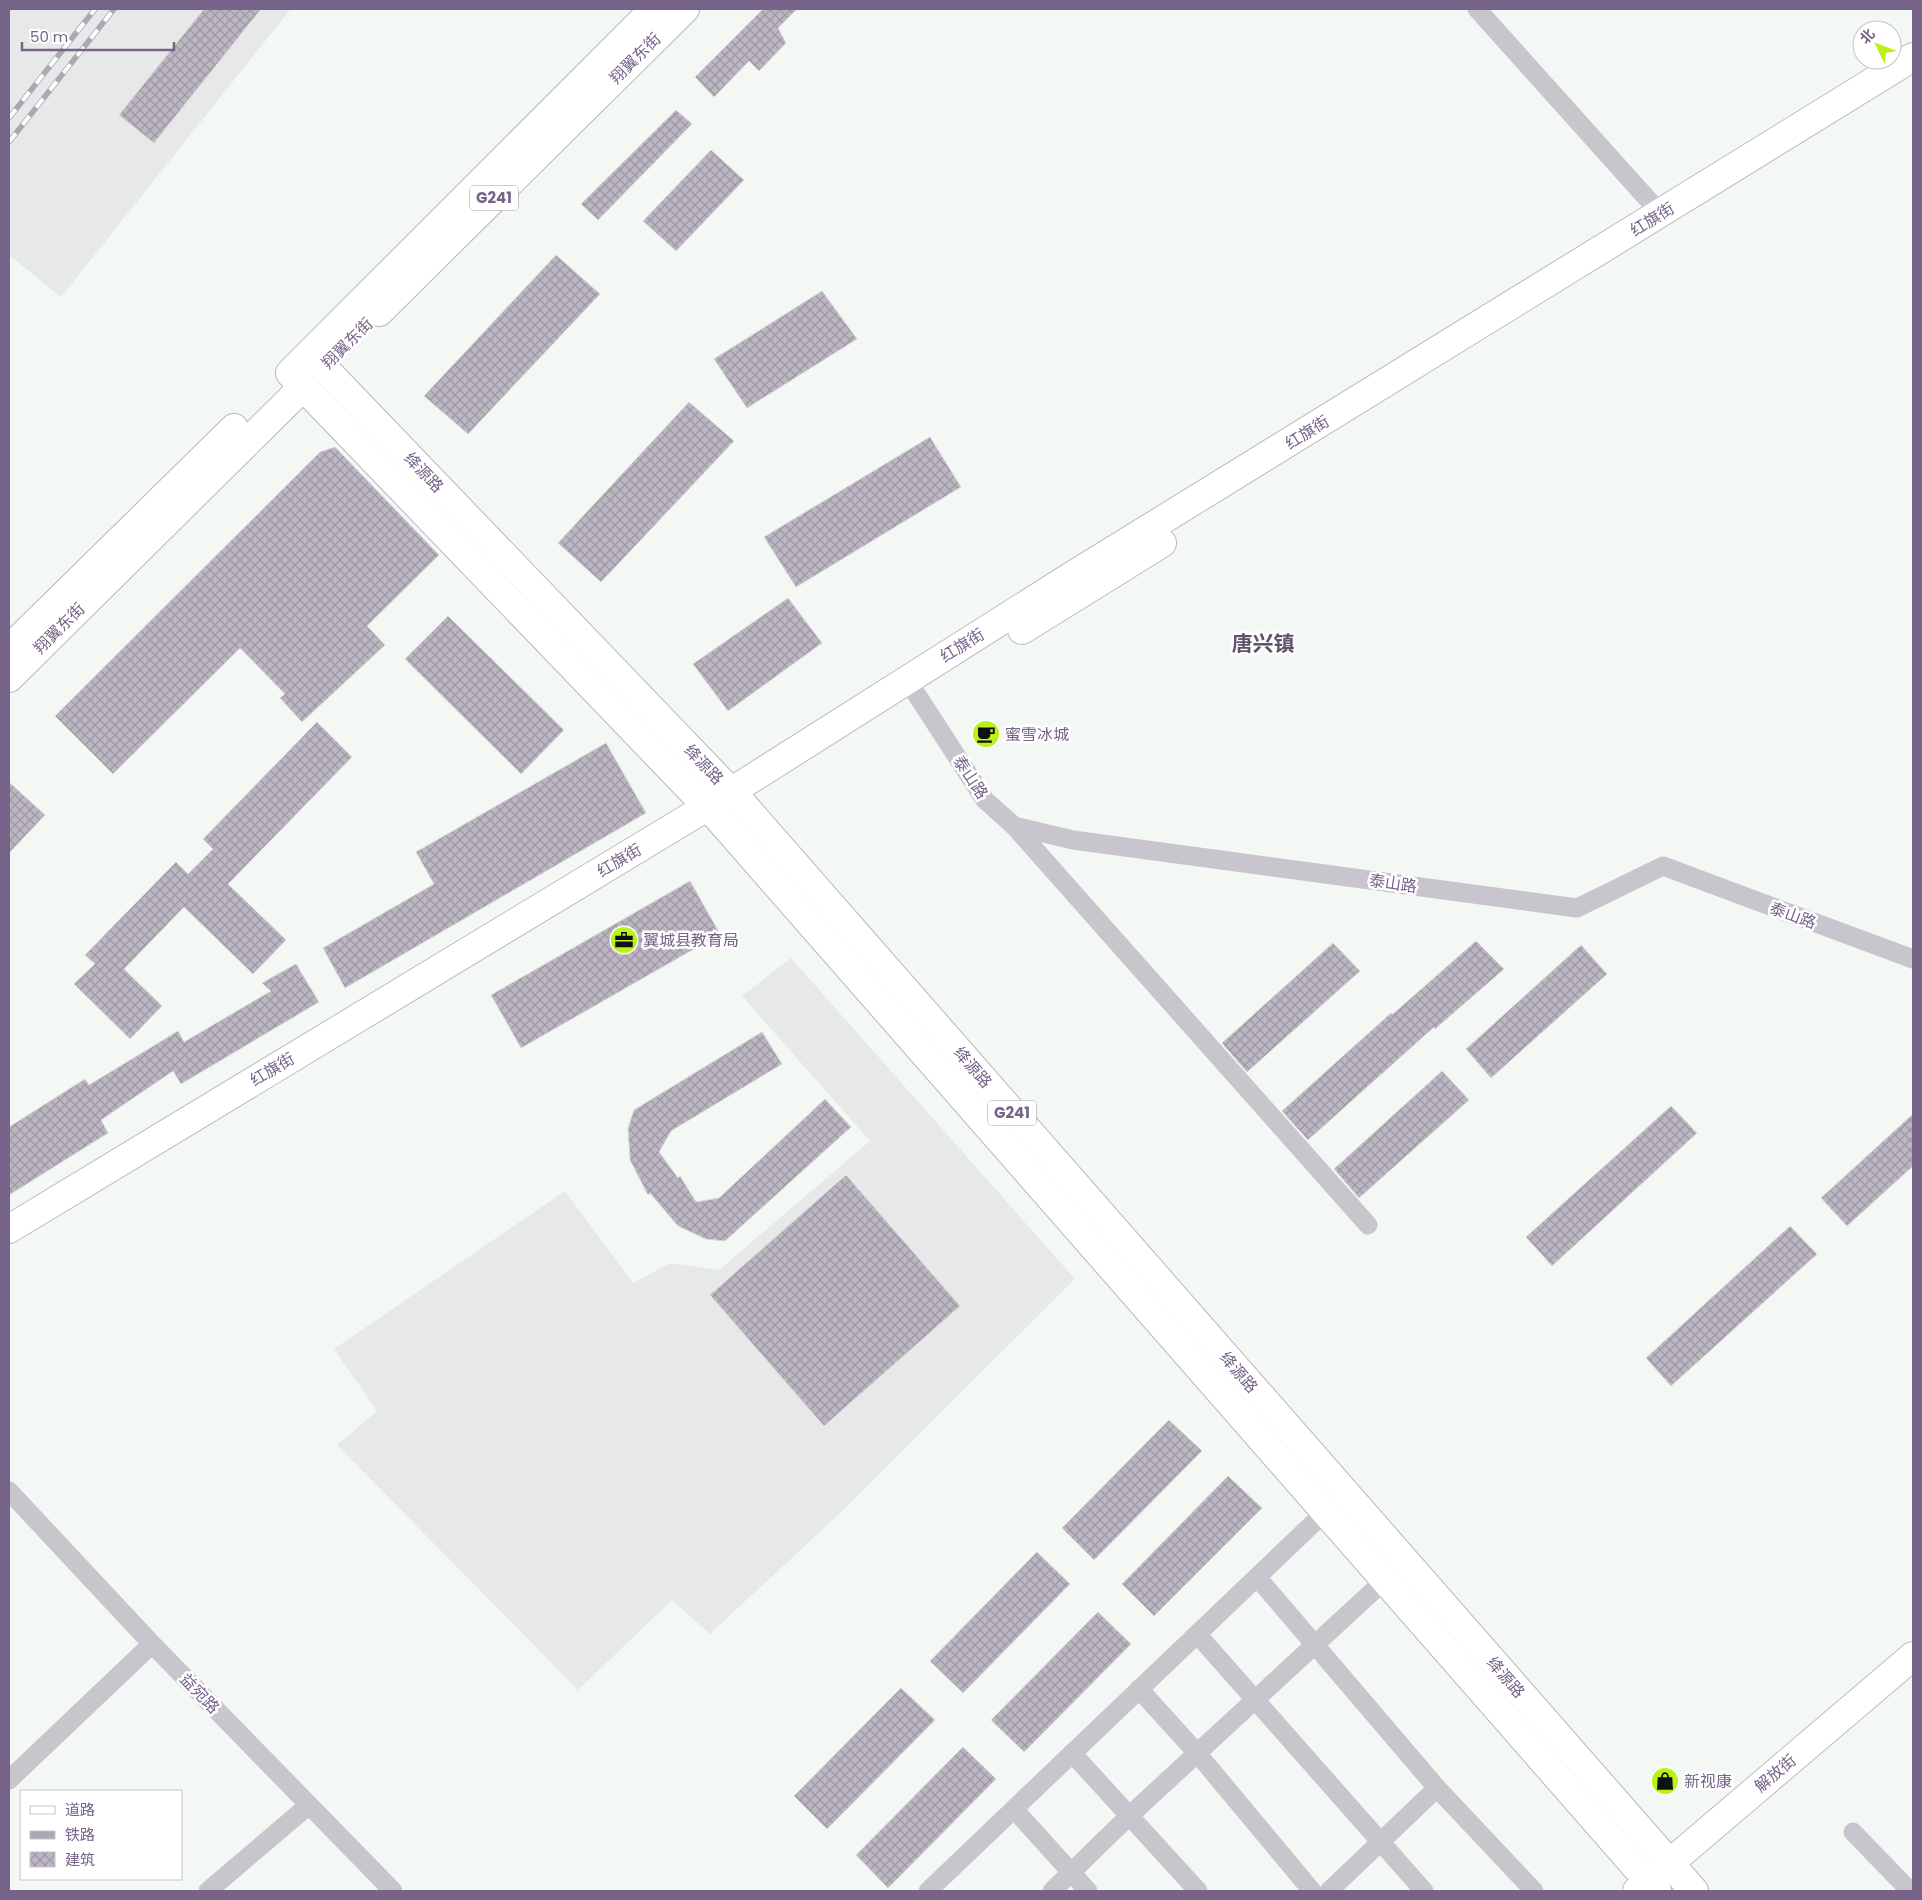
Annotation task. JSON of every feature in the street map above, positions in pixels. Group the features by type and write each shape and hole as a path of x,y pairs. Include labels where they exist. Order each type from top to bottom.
{"main road":[{"name":"翔翼东街","path":"9,678 654,9"},
{"name":"翔翼东街","path":"9,649 305,371 685,9"},
{"name":"红旗街","path":"9,1247 713,813 1070,577 1913,57"},
{"name":"红旗街","path":"736,798 917,695 1913,76"},
{"name":"绛源路","path":"305,371 736,798 1680,1876"},
{"name":"绛源路","path":"305,371 713,813 1385,1580 1650,1889"},
{"name":"红旗街","path":"9,1228 713,813"},
{"name":"解放街","path":"1680,1876 1913,1656"},
{"path":"1650,1889 1680,1876 1913,1675"}],"street":[{"path":"1477,9 1661,214"},
{"name":"泰山路","path":"917,695 985,800 1014,826 1072,840 1577,908 1663,866 1913,959"},
{"path":"1014,826 1368,1225"},
{"name":"益宛路","path":"9,1491 152,1644 394,1891"},
{"path":"928,1891 1325,1512"},
{"path":"1258,1576 1437,1788 1534,1891"},
{"path":"1052,1891 1129,1816 1385,1580"},
{"path":"1197,1634 1424,1891"},
{"path":"9,1780 152,1644"},
{"path":"1139,1689 1197,1753 1312,1891"},
{"path":"1072,1753 1198,1891"},
{"path":"1329,1891 1379,1841 1437,1788"},
{"path":"208,1891 309,1805"},
{"path":"1014,1809 1088,1891"},
{"path":"1853,1832 1910,1891"}],"shaded area":[{"path":"9,9 291,9 61,297 9,255"},
{"path":"791,958 1075,1279 839,1514 710,1634 672,1600 578,1690 337,1445 377,1411 334,1349 565,1191 633,1283 670,1263 719,1270 870,1141 742,996"}],"building":[{"path":"204,9 261,9 154,143 119,115"},
{"path":"763,9 797,9 778,28 786,43 759,71 749,61 714,97 695,77"},
{"path":"676,110 692,124 598,220 581,204"},
{"path":"711,150 744,180 676,251 643,221"},
{"path":"556,255 600,294 468,434 424,396"},
{"path":"822,291 857,339 747,408 714,359"},
{"path":"689,402 734,441 601,582 558,543"},
{"path":"930,437 961,487 796,587 764,537"},
{"path":"335,447 439,555 367,626 385,645 302,722 280,698 285,694 240,648 113,774 55,716 320,452"},
{"path":"788,598 822,643 728,711 693,664"},
{"path":"448,616 564,730 521,774 405,659"},
{"path":"317,722 352,757 228,884 286,940 253,974 184,907 124,969 162,1006 130,1039 74,984 95,964 85,955 176,862 188,874 213,849 203,839"},
{"path":"606,743 646,813 345,988 323,948 434,884 416,852"},
{"path":"9,782 45,815 9,853"},
{"path":"690,881 720,934 521,1048 491,995"},
{"path":"1476,941 1504,969 1435,1029 1434,1027 1308,1140 1282,1111 1391,1013 1393,1014"},
{"path":"1333,943 1360,971 1247,1072 1222,1043"},
{"path":"1581,945 1607,974 1491,1078 1466,1049"},
{"path":"296,964 319,1002 181,1084 173,1071 101,1120 108,1133 9,1195 9,1127 85,1079 89,1085 178,1031 184,1042 271,991 262,983"},
{"path":"762,1032 782,1064 671,1131 659,1152 678,1178 680,1176 696,1202 719,1198 825,1099 851,1127 725,1241 706,1239 678,1226 650,1193 648,1195 630,1160 628,1128 634,1110"},
{"path":"1442,1071 1469,1100 1359,1198 1334,1169"},
{"path":"1671,1106 1697,1133 1552,1266 1526,1237"},
{"path":"1913,1114 1913,1166 1847,1226 1821,1198"},
{"path":"846,1175 960,1306 824,1426 710,1295"},
{"path":"1790,1226 1817,1254 1671,1386 1646,1358"},
{"path":"1169,1420 1202,1451 1094,1560 1062,1528"},
{"path":"1228,1476 1262,1508 1154,1616 1122,1584"},
{"path":"1037,1552 1070,1584 963,1693 930,1661"},
{"path":"1098,1612 1131,1644 1024,1752 991,1720"},
{"path":"901,1688 935,1720 827,1829 794,1796"},
{"path":"963,1747 996,1779 888,1888 856,1855"}],"railway":[{"path":"9,118 95,9"},
{"path":"9,142 114,9"}],"place":[{"name":"蜜雪冰城","path":"986,734"},
{"name":"翼城县教育局","path":"624,940"},
{"name":"新视康","path":"1665,1781"}],"district":[{"name":"唐兴镇","path":"1263,644"}]}
